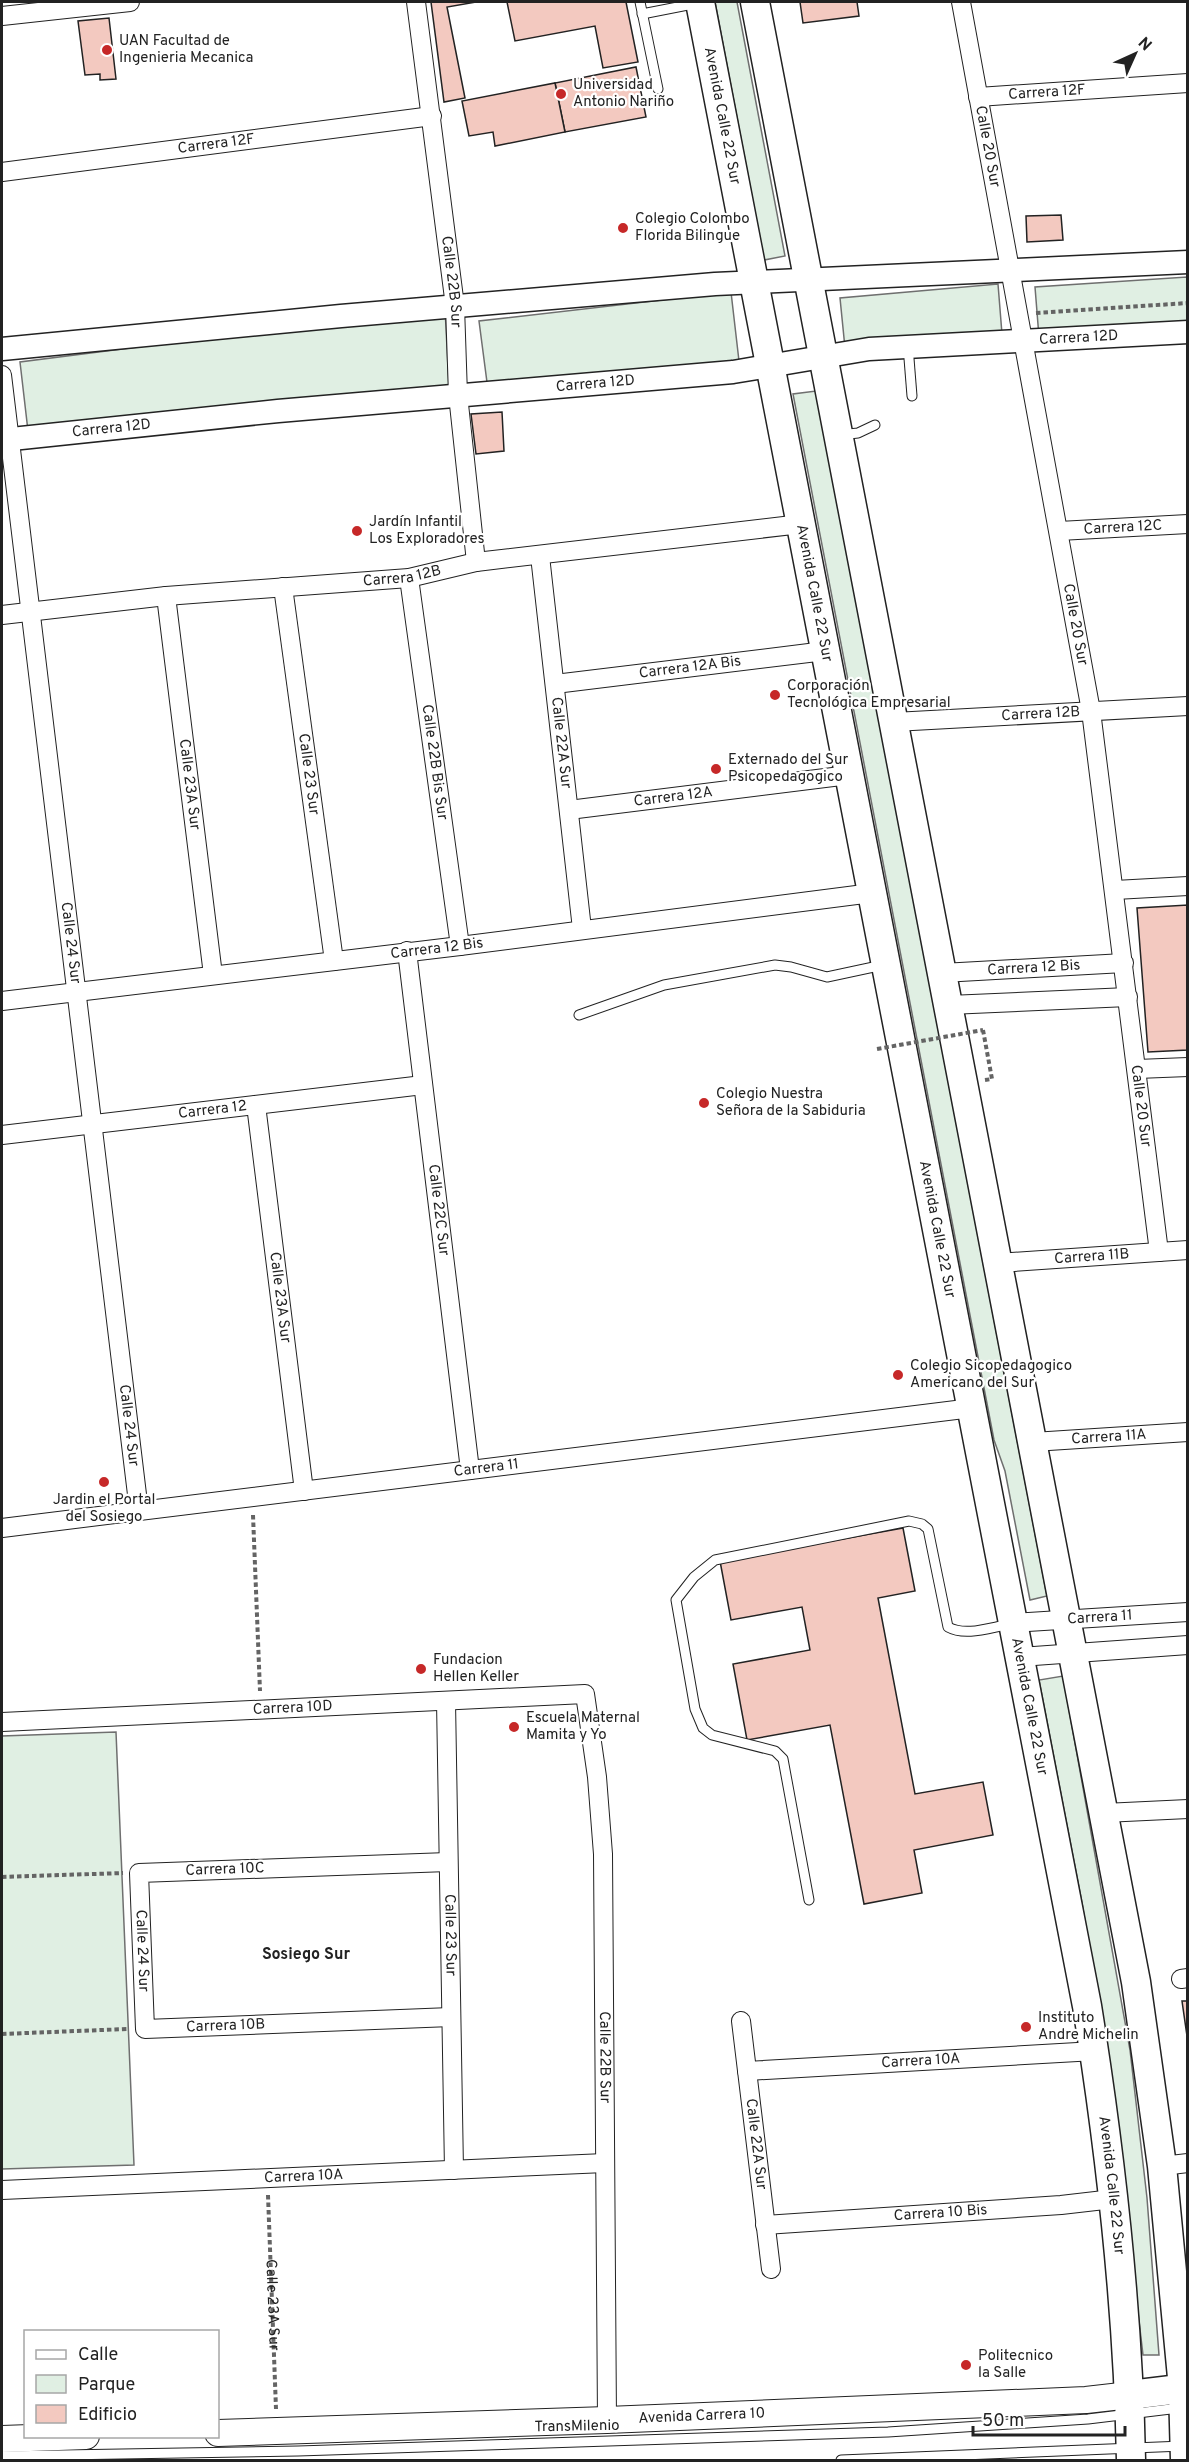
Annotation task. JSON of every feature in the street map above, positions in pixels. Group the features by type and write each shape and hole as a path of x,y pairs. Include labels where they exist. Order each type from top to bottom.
{"main road":[{"name":"Avenida Calle 22 Sur","path":"700,2 1095,2051 1113,2199 1130,2404 1130,2455"},
{"path":"755,2 1144,2027 1175,2164 1186,2398 1186,2451"},
{"name":"Avenida Carrera 10","path":"219,2433 1086,2400 1130,2404 1186,2398"},
{"path":"2,2439 30,2438"}],"street":[{"path":"2,16 130,2"},
{"name":"Calle 22B Sur","path":"416,2 455,306 458,395 476,562"},
{"name":"Calle 20 Sur","path":"960,2 1091,711 1159,1252"},
{"name":"Carrera 12F","path":"978,97 1188,83"},
{"name":"Carrera 12F","path":"2,172 432,116"},
{"path":"2,349 455,306 756,283 1188,262"},
{"name":"Carrera 12D","path":"5,440 458,395 733,372 824,356 908,346 1188,332"},
{"name":"Calle 24 Sur","path":"2,375 5,440 29,611 139,1511"},
{"name":"Carrera 12B","path":"2,615 166,596 409,578 476,562 801,524"},
{"name":"Carrera 12C","path":"1059,531 1188,524"},
{"name":"Calle 22A Sur","path":"540,556 582,929"},
{"name":"Calle 22B Bis Sur","path":"409,578 460,946"},
{"name":"Calle 23 Sur","path":"283,587 334,961"},
{"name":"Calle 23A Sur","path":"166,596 213,975"},
{"name":"Carrera 12A Bis","path":"555,684 825,651"},
{"name":"Carrera 12B","path":"894,722 1188,706"},
{"name":"Carrera 12A","path":"569,810 849,776"},
{"path":"1115,890 1188,886"},
{"name":"Carrera 12 Bis","path":"2,1001 460,946 872,893"},
{"name":"Calle 22C Sur","path":"407,951 470,1470"},
{"name":"Carrera 12 Bis","path":"942,973 1124,963"},
{"path":"949,1005 1128,997"},
{"path":"1137,1069 1188,1067"},
{"name":"Carrera 12","path":"2,1135 423,1085"},
{"name":"Calle 23A Sur","path":"256,1105 304,1491"},
{"name":"Carrera 11B","path":"998,1263 1188,1250"},
{"name":"Carrera 11","path":"2,1528 972,1408"},
{"name":"Carrera 11A","path":"1032,1442 1188,1432"},
{"name":"Carrera 11","path":"1013,1623 1188,1612"},
{"path":"1020,1657 1188,1645"},
{"name":"Calle 22B Sur","path":"585,1694 597,1777 603,1854 607,2420"},
{"name":"Carrera 10D","path":"2,1722 585,1694"},
{"name":"Calle 23 Sur","path":"446,1701 454,2170"},
{"path":"1104,1813 1188,1809"},
{"name":"Carrera 10C","path":"139,1873 448,1862"},
{"name":"Calle 24 Sur","path":"139,1873 145,2029"},
{"name":"Carrera 10B","path":"145,2029 451,2016"},
{"name":"Calle 22A Sur","path":"741,2021 771,2269"},
{"name":"Carrera 10A","path":"747,2071 1095,2051"},
{"name":"Carrera 10A","path":"2,2190 605,2163"},
{"name":"Carrera 10 Bis","path":"765,2225 1061,2205 1113,2199"}],"lane":[{"path":"640,2 658,89"},
{"path":"642,14 700,2"},
{"path":"908,346 912,396"},
{"path":"839,435 858,433 875,425"},
{"path":"579,1015 664,985 775,965 827,977 886,965"},
{"path":"809,1900 783,1759 775,1751 712,1735 703,1728 695,1709 676,1600 694,1577 715,1560 909,1521 922,1524 928,1529 948,1627 956,1631 968,1631 1013,1623"},
{"name":"TransMilenio","path":"2,2456 298,2451 876,2433 1011,2425 1130,2404"},
{"path":"841,2460 1130,2455 1186,2451"}],"path":[{"path":"1019,315 1188,303"},
{"path":"877,1049 983,1030 992,1079"},
{"path":"252,1497 261,1710"},
{"path":"2,1877 139,1873"},
{"path":"2,2034 145,2029"},
{"name":"Calle 23A Sur","path":"267,2178 277,2431"}],"green space":[{"path":"715,2 737,2 785,256 764,260"},
{"path":"1187,277 1187,327 1039,337 1035,287"},
{"path":"998,284 1002,334 845,348 840,298"},
{"path":"731,292 739,361 488,390 479,321"},
{"path":"445,308 449,388 28,431 20,362"},
{"path":"816,391 1047,1596 1030,1600 1005,1471 994,1440 793,394"},
{"path":"1063,1676 1130,2050 1147,2198 1159,2355 1143,2355 1110,2072 1082,1903 1039,1680"},
{"path":"116,1732 134,2165 2,2169 2,1736"}],"building":[{"path":"431,2 476,2 447,7 465,98 444,102"},
{"path":"507,2 626,2 638,62 603,68 595,26 515,41"},
{"path":"800,2 857,2 859,16 803,23"},
{"path":"109,18 116,79 100,80 100,74 85,75 78,21"},
{"path":"636,67 646,117 565,132 555,83"},
{"path":"555,83 565,132 495,146 493,132 469,136 462,101"},
{"path":"1061,215 1063,240 1027,242 1026,216"},
{"path":"502,412 504,451 476,454 471,414"},
{"path":"1188,905 1188,1050 1148,1052 1137,908"},
{"path":"903,1528 915,1591 878,1598 915,1794 983,1782 993,1835 914,1850 922,1893 864,1904 830,1725 747,1740 733,1664 810,1650 802,1607 731,1620 720,1561"},
{"path":"1182,2001 1188,2001 1188,2043"}],"place":[{"name":"UAN Facultad de Ingenieria Mecanica","path":"107,50"},
{"name":"Universidad Antonio Nariño","path":"561,94"},
{"name":"Colegio Colombo Florida Bilingue","path":"623,228"},
{"name":"Jardín Infantil Los Exploradores","path":"357,531"},
{"name":"Corporación Tecnológica Empresarial","path":"775,695"},
{"name":"Externado del Sur Psicopedagogico","path":"716,769"},
{"name":"Colegio Nuestra Señora de la Sabiduria","path":"704,1103"},
{"name":"Colegio Sicopedagogico Americano del Sur","path":"898,1375"},
{"name":"Jardin el Portal del Sosiego","path":"104,1482"},
{"name":"Fundacion Hellen Keller","path":"421,1669"},
{"name":"Escuela Maternal Mamita y Yo","path":"514,1727"},
{"name":"Instituto Andre Michelin","path":"1026,2027"},
{"name":"Politecnico la Salle","path":"966,2365"}],"district":[{"name":"Sosiego Sur","path":"306,1955"}]}
